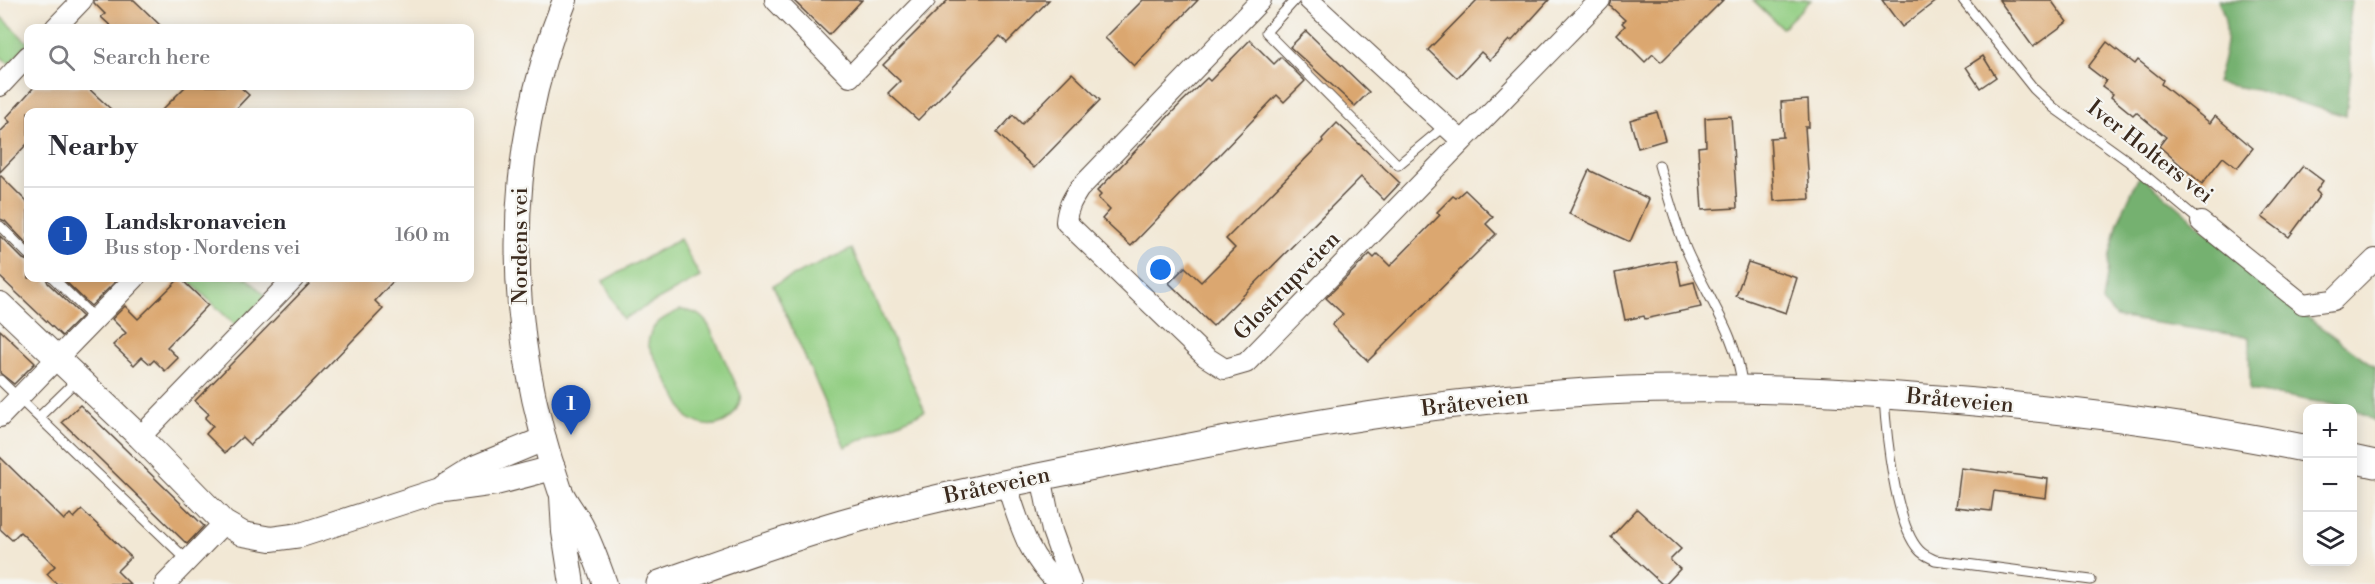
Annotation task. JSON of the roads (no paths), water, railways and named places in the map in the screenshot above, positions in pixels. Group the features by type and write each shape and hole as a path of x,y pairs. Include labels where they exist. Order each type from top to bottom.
{"main road":[{"name":"Bråteveien","path":"660,584 789,539 847,522 1006,483 1252,435 1453,405 1602,391 1742,388 1883,395 2104,416 2210,431 2303,448"},
{"path":"2357,460 2375,464"}],"street":[{"path":"59,24 82,0"},
{"name":"Nordens vei","path":"566,0 546,54 534,96 520,176 517,275 524,346 544,439 562,494 581,525 605,584"},
{"path":"775,0 850,77 925,0"},
{"name":"Glostrupveien","path":"1261,0 1079,189 1067,210 1066,222 1206,357 1226,369 1246,363 1600,0"},
{"path":"1310,0 1462,141"},
{"path":"0,86 24,60"},
{"name":"Iver Holters vei","path":"2201,222 2303,304 2333,300 2375,259"},
{"path":"0,417 131,282"},
{"path":"140,437 290,282"},
{"path":"0,304 140,437 224,523 233,530 255,538 286,538 320,531 437,491 495,483 553,468"},
{"path":"437,491 476,467 544,439"},
{"path":"1041,476 1052,531 1071,584"},
{"path":"1006,483 1033,553 1046,574 1060,584"},
{"name":"Nordens vei","path":"562,494 564,532 572,584"},
{"path":"165,584 224,523"}],"lane":[{"path":"1295,0 1266,32 1398,165 1446,126"},
{"name":"Iver Holters vei","path":"1964,0 2034,89 2054,108 2128,161 2201,222"},
{"path":"1659,165 1687,250 1720,316 1737,360 1742,388"},
{"path":"0,226 24,250"},
{"path":"57,282 95,319"},
{"path":"39,417 78,379"},
{"path":"0,380 187,560"},
{"path":"1883,395 1896,487 1909,534 1918,549 1935,560 2091,580"}],"place":[{"name":"Landskronaveien","path":"571,435"}]}
